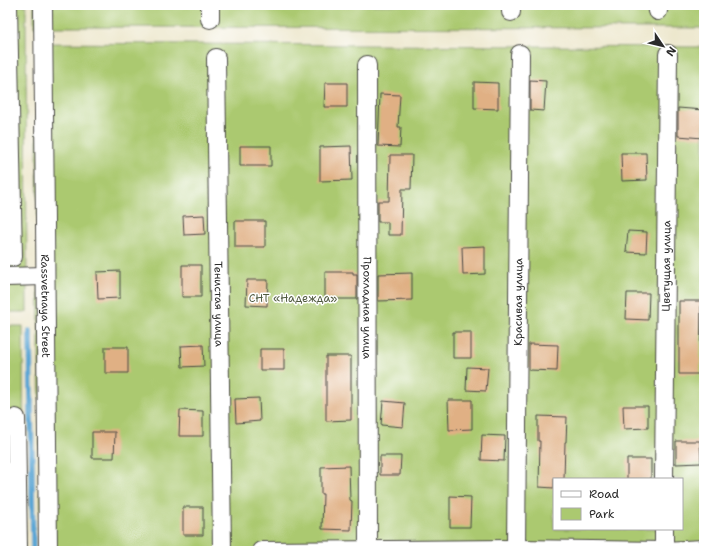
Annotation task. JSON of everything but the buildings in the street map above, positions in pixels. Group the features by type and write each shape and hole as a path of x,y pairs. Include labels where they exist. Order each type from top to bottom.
{"street":[{"path":"8,5 13,256"},
{"name":"Rassvetnaya Street","path":"42,6 48,551"},
{"name":"Красивая улица","path":"516,550 520,54"},
{"name":"Цветущая улица","path":"664,478 668,54"},
{"name":"Тенистая улица","path":"216,58 222,551"},
{"name":"Прохладная улица","path":"367,66 368,550"},
{"path":"5,277 46,276"},
{"path":"16,418 18,551"},
{"path":"664,530 664,551"},
{"path":"261,551 664,551 704,549"}],"green space":[{"path":"5,5 26,5 27,312 5,312"},
{"path":"34,5 704,5 704,28 34,27"},
{"name":"СНТ «Надежда»","path":"36,43 704,47 704,551 41,551"},
{"path":"5,326 23,326 24,551 5,551"}],"waterway":[{"path":"30,331 33,551"}]}
